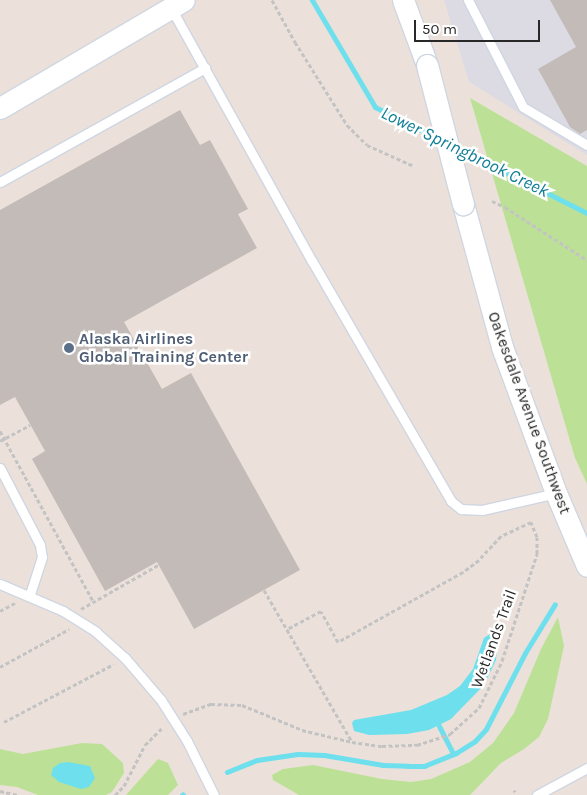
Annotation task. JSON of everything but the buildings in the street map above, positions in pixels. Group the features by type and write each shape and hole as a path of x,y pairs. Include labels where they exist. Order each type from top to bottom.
{"street":[{"name":"Oakesdale Avenue Southwest","path":"403,0 427,65 502,347 556,493 587,566"},
{"path":"0,108 178,4"}],"lane":[{"path":"468,0 524,107 587,145"},
{"path":"178,4 205,68 312,261 451,501 461,509 482,510 556,493"},
{"path":"0,182 205,68"},
{"path":"0,468 40,545 42,557 30,595"},
{"path":"0,584 30,595 63,612 96,632 125,658 161,700 174,720 214,795"},
{"path":"537,795 587,768"}],"path":[{"path":"272,0 294,42 347,125 367,145 414,166"},
{"path":"492,201 505,207 587,260"},
{"path":"0,441 30,425"},
{"path":"0,431 93,601"},
{"name":"Wetlands Trail","path":"115,795 124,786 145,745 164,726 201,706 230,703 242,705 302,730 352,742 382,746 418,745 450,734 479,708 502,661 537,554 537,537 531,522 501,536 479,560 463,572 338,642 321,611 287,629"},
{"path":"82,607 158,564"},
{"path":"264,590 352,742"},
{"path":"0,667 67,630"},
{"path":"4,722 125,658"},
{"path":"0,791 18,795"}],"shaded area":[{"path":"444,0 587,0 587,155 469,82"}],"green space":[{"path":"470,98 587,166 587,484 575,458"},
{"path":"558,617 564,646 548,719 539,737 501,763 470,795 299,795 273,780 272,775 283,769 313,765 382,779 411,782 431,779 470,762 493,743 514,713 541,649"},
{"path":"82,743 102,744 123,763 124,773 112,792 106,795 38,795 17,787 0,785 0,749 23,754"},
{"path":"158,759 168,763 178,785 168,795 126,795"}],"water":[{"path":"490,634 498,637 496,660 484,685 451,719 429,730 407,734 369,735 354,731 352,723 354,720 411,710 447,695 460,686 473,669 484,638"},
{"path":"68,762 90,766 95,778 89,787 81,789 59,782 51,775 53,768 60,763"}],"waterway":[{"name":"Lower Springbrook Creek","path":"312,0 375,107 441,140"},
{"name":"Lower Springbrook Creek","path":"455,147 587,213"},
{"path":"227,772 257,760 298,754 324,755 383,765 424,766 456,753 475,741 486,729 525,653 555,604"},
{"path":"439,726 453,754"}],"place":[{"name":"Alaska Airlines Global Training Center","path":"69,348"}]}
